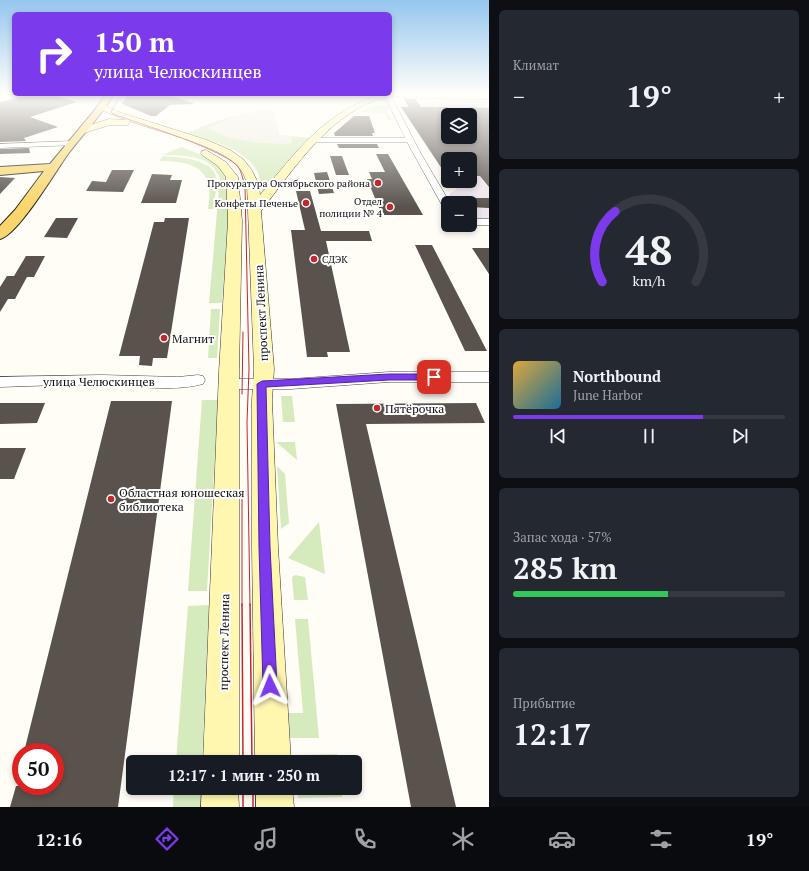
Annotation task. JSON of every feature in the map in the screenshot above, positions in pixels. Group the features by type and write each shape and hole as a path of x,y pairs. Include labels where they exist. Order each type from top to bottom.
{"main road":[{"path":"1,230 7,212 48,167 76,132"},
{"path":"67,143 82,132"},
{"name":"проспект Ленина","path":"149,132 205,152 222,164 232,177 235,221 221,755"},
{"name":"проспект Ленина","path":"169,132 215,147 238,159 249,173 253,184 264,369 262,384 265,547 273,755"},
{"path":"254,210 296,157 323,132"},
{"path":"0,170 48,167"},
{"path":"1,230 16,217 48,167"},
{"path":"220,795 220,807"},
{"path":"274,795 275,807"}],"street":[{"path":"405,132 442,196"},
{"path":"314,140 409,140"},
{"path":"0,146 67,143"},
{"path":"477,222 489,222"},
{"path":"230,384 262,384 389,377 489,377"},
{"name":"улица Челюскинцев","path":"0,382 102,380 178,382 198,380"}],"shaded area":[{"path":"216,132 278,132 279,135 292,136 291,144 257,143 227,137"},
{"path":"423,132 441,132 441,144 477,144 477,132 489,132 489,219 477,219 477,196 450,196 449,194 457,189 456,188 477,188 477,152 442,152"}],"green space":[{"path":"191,132 278,132 279,135 310,138 290,158 277,177 264,191 262,191 256,169 244,156 226,146 188,133"},
{"path":"182,147 204,156 220,166 228,179 228,221 222,303 209,303 220,178 211,165 200,159 187,156 162,155"},
{"path":"163,156 177,157 200,162 212,169 217,182 213,209 208,209 210,195 209,185 205,176 200,170 183,163 159,161"},
{"path":"211,309 220,309 217,358 208,358"},
{"path":"281,396 292,396 295,422 283,422"},
{"path":"202,400 218,400 207,591 188,591"},
{"path":"276,442 295,442 297,460"},
{"path":"277,466 285,474 289,523 281,529"},
{"path":"319,522 325,574 288,558"},
{"path":"295,575 305,577 308,600 294,600 292,577"},
{"path":"209,605 202,755 177,755 188,606"},
{"path":"295,619 308,619 319,738 290,738 288,713 303,713"},
{"path":"337,754 337,755 295,755"},
{"path":"174,795 201,795 200,807 173,807"},
{"path":"298,795 342,795 342,797 298,798"}],"building":[{"path":"0,132 44,132 24,138 26,141 0,142"},
{"path":"336,132 375,132 375,133 372,133 373,136 335,136 334,133"},
{"path":"417,132 441,132 441,144 477,144 477,132 489,132 489,187 480,176 477,176 477,152 441,152 441,167"},
{"path":"337,144 377,144 379,148 339,148"},
{"path":"29,148 30,153 0,154 0,149"},
{"path":"376,154 388,154 423,215 382,215 367,179 372,179 369,172 385,172"},
{"path":"330,156 342,156 349,175 336,175"},
{"path":"112,170 134,170 123,192 86,191 92,181 106,182"},
{"path":"327,172 334,193 319,194 314,173"},
{"path":"152,174 172,175 170,180 182,180 176,203 141,203"},
{"path":"0,177 15,178 0,194"},
{"path":"296,191 310,191 321,231 369,231 372,241 326,241 350,352 327,352 328,357 307,357 291,230 305,230"},
{"path":"477,198 489,198 489,208 477,207"},
{"path":"56,218 78,218 67,238 44,237"},
{"path":"165,218 189,218 167,358 153,358 152,366 139,365 140,356 119,356 154,222 164,222"},
{"path":"415,245 432,245 487,351 465,351"},
{"path":"472,248 489,248 489,274"},
{"path":"26,256 45,256 34,277 27,277 15,299 8,299 0,312 0,287 7,276 14,276"},
{"path":"111,401 172,401 118,807 10,807 13,795 64,795 64,743 26,743"},
{"path":"0,403 45,403 37,423 0,424"},
{"path":"476,403 485,423 366,424 456,807 411,807 336,404"},
{"path":"0,448 26,448 14,479 0,479"}],"tram line":[{"path":"162,132 200,145 231,161 239,168 245,186 249,369 247,422 250,605"},
{"path":"242,394 243,332"},
{"path":"242,492 242,604"},
{"path":"242,604 243,755"},
{"path":"250,604 252,755"},
{"path":"243,795 243,807"},
{"path":"253,795 253,807"}],"place":[{"name":"Прокуратура Октябрьского района","path":"378,183"},
{"name":"Конфеты Печенье","path":"306,203"},
{"name":"Отдел полиции № 4","path":"390,207"},
{"name":"СДЭК","path":"314,259"},
{"name":"Магнит","path":"164,338"},
{"name":"Пятёрочка","path":"377,408"},
{"name":"Областная юношеская библиотека","path":"111,499"}],"route":[{"path":"270,686 265,547 262,384 291,384 389,377 434,377"}]}
